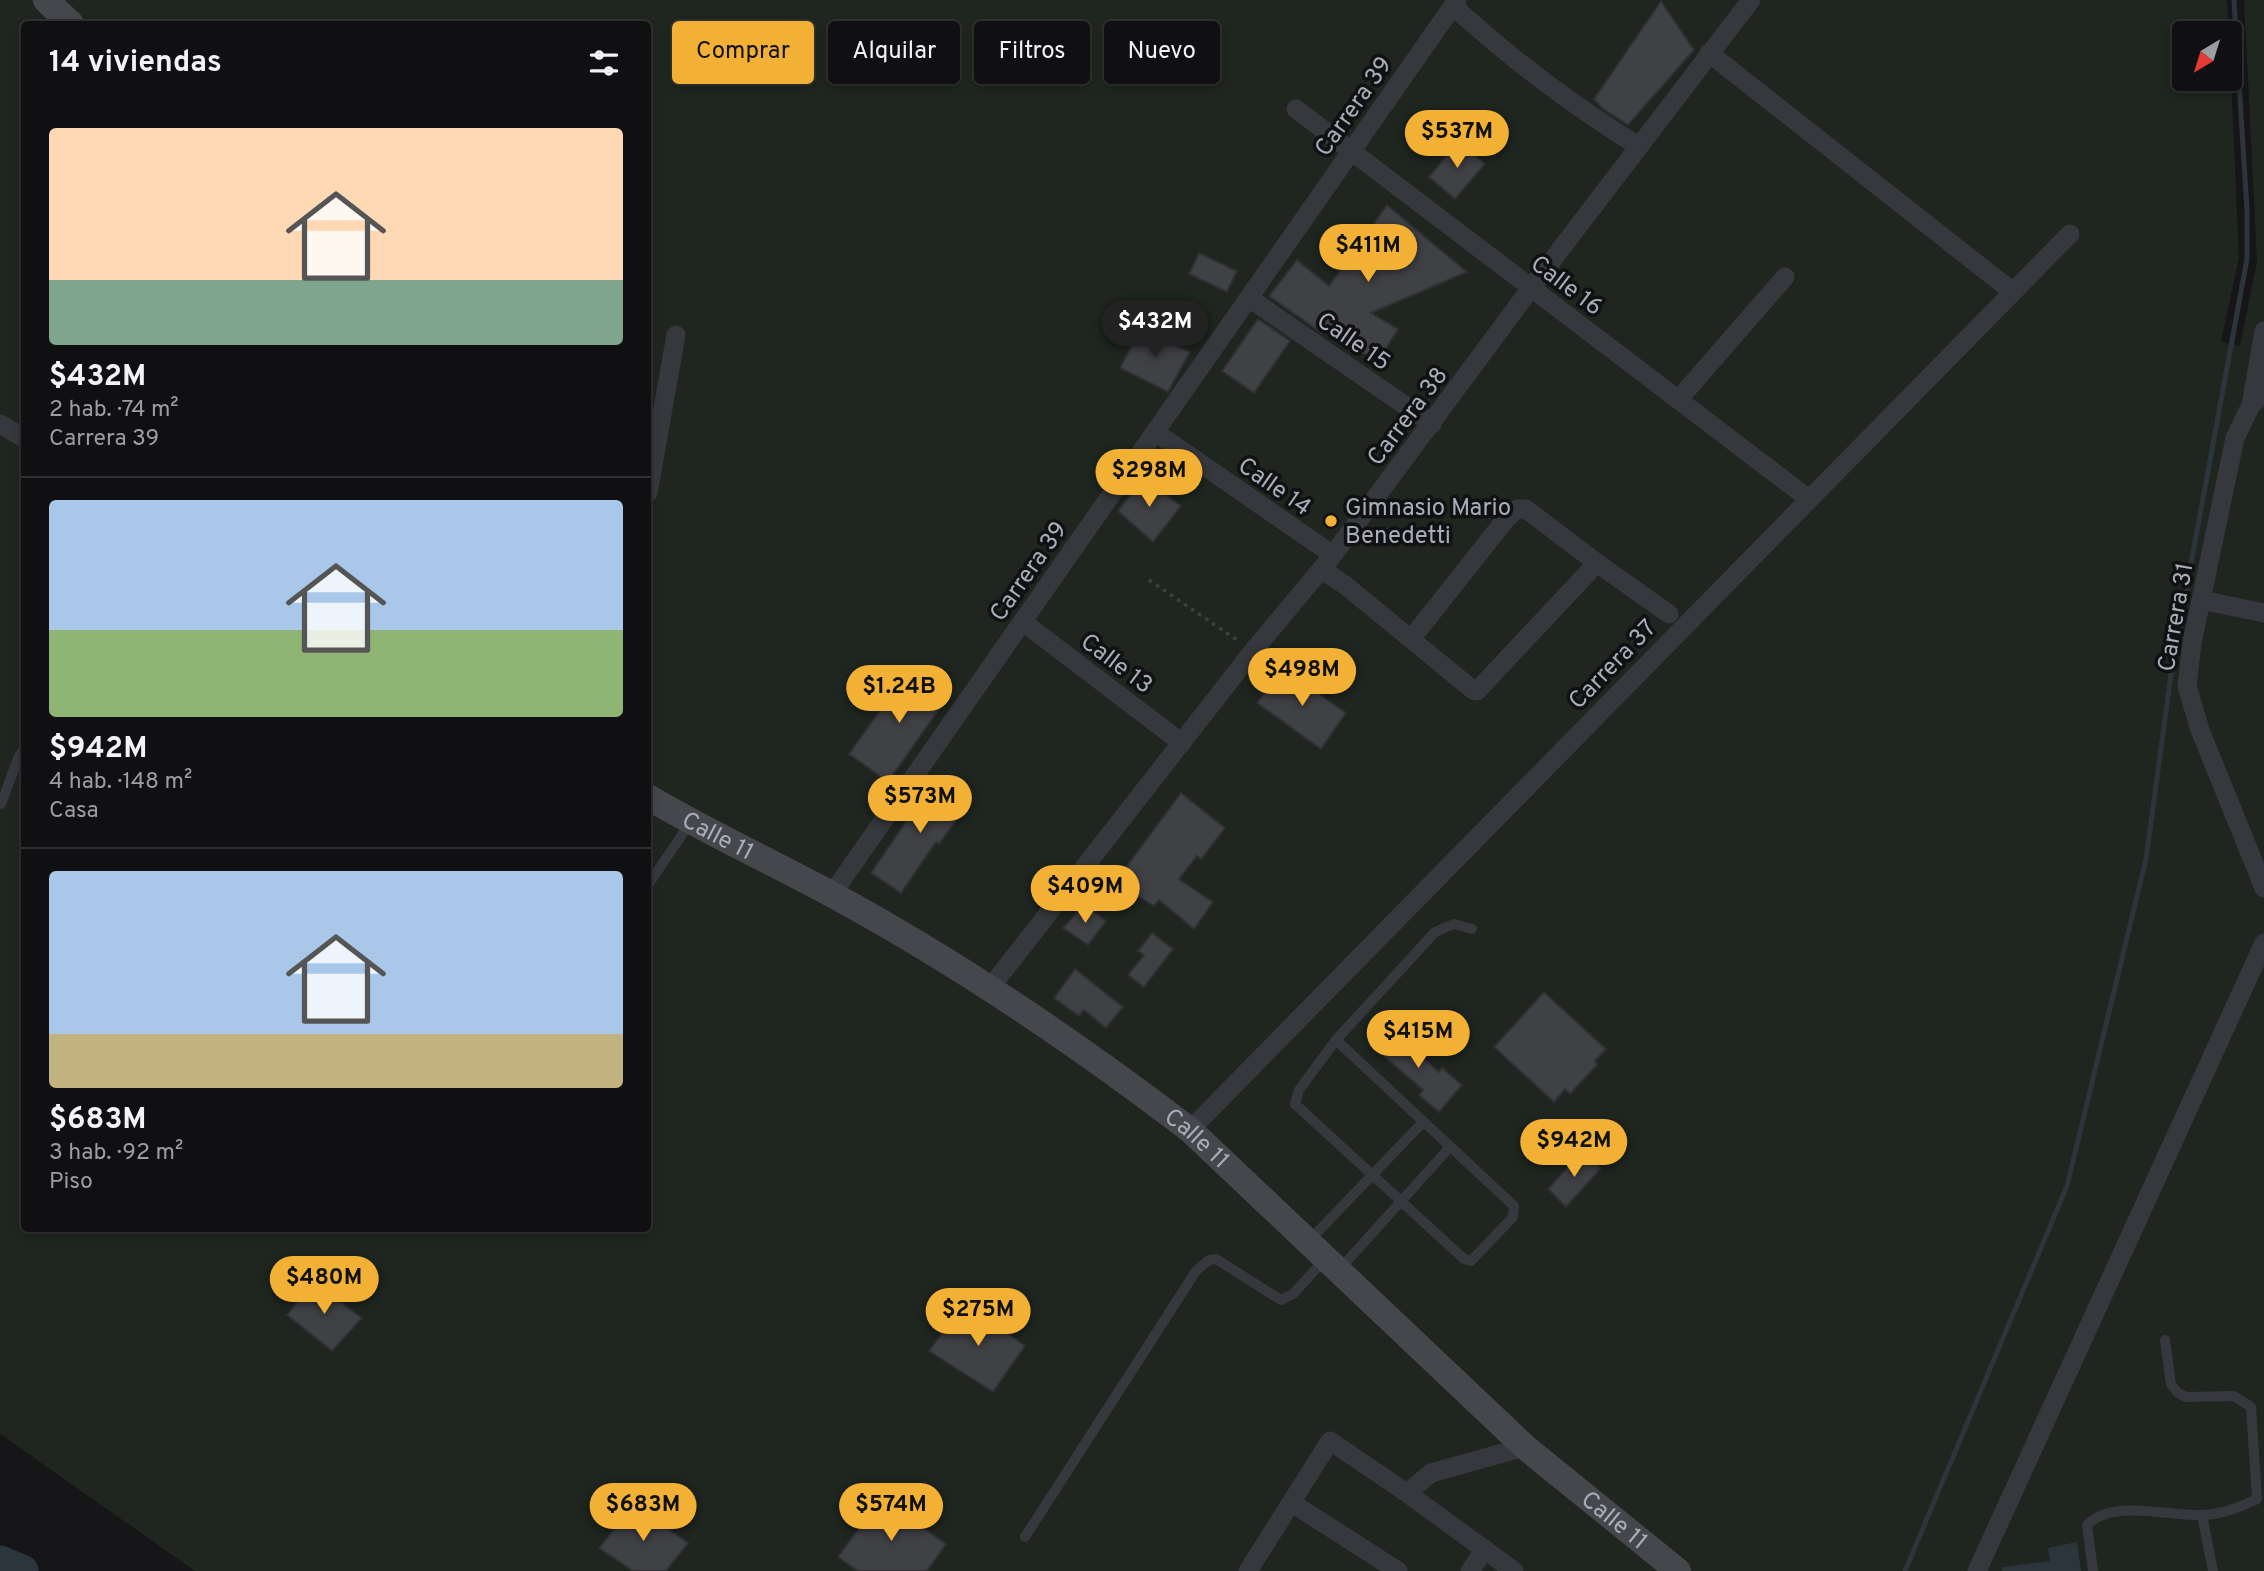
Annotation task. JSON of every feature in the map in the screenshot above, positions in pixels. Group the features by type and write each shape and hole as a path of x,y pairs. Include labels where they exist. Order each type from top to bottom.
{"main road":[{"path":"46,0 68,21"},
{"name":"Calle 11","path":"651,799 832,894 990,988 1076,1045 1190,1130 1525,1447 1663,1567"}],"street":[{"name":"Carrera 38","path":"990,988 1253,651 1327,562 1638,146 1751,0"},
{"path":"1455,3 1496,45 1541,82 1638,146"},
{"name":"Carrera 39","path":"832,894 1455,3"},
{"path":"1709,53 2013,292"},
{"name":"Calle 16","path":"1296,109 1809,499"},
{"name":"Carrera 37","path":"1190,1130 2070,234"},
{"path":"1678,400 1785,277"},
{"name":"Calle 15","path":"1249,298 1432,424"},
{"name":"Carrera 31","path":"2262,881 2200,730 2187,686 2201,600 2235,438 2258,400 2264,331"},
{"path":"651,477 676,335"},
{"path":"0,424 21,436"},
{"name":"Calle 14","path":"1155,432 1327,562 1345,585 1473,690 1477,691 1597,563"},
{"path":"1411,639 1506,519 1517,509 1526,509 1669,614"},
{"path":"2201,600 2264,613"},
{"name":"Calle 13","path":"1023,622 1182,743"},
{"path":"1977,1571 2264,943"},
{"path":"1248,1571 1330,1441 1514,1571"},
{"path":"1407,1493 1431,1473 1525,1447"},
{"path":"1292,1503 1398,1571"},
{"path":"1470,1571 1485,1549"}],"lane":[{"path":"1,804 21,753"},
{"path":"651,881 691,822"},
{"path":"1336,1040 1514,1206 1513,1217 1468,1262 1295,1104 1299,1090 1336,1040 1435,932 1454,924 1472,929"},
{"path":"1025,1537 1196,1271 1209,1260 1216,1259 1281,1300 1293,1294 1325,1256 1372,1175 1423,1122"},
{"path":"1325,1256 1402,1200 1450,1147"},
{"path":"2093,1571 2087,1525 2103,1513 2150,1511 2202,1515 2219,1513 2257,1499 2251,1407 2234,1396 2186,1396 2178,1393 2171,1384 2165,1340"},
{"path":"2202,1515 2213,1571"}],"path":[{"path":"1149,580 1253,651"}],"shaded area":[{"path":"0,0 2227,0 2228,21 2172,21 2172,91 2232,91 2239,258 2221,342 2240,346 2257,261 2244,0 2264,0 2264,1571 195,1571 0,1434"},
{"path":"2077,1542 2081,1571 2002,1571 2002,1567 2050,1561 2048,1548"}],"building":[{"path":"1661,1 1694,50 1628,125 1602,108 1594,99"},
{"path":"1458,142 1485,164 1455,199 1429,177"},
{"path":"1387,205 1467,272 1371,313 1398,329 1378,362 1324,330 1322,333 1269,296 1297,260 1329,286"},
{"path":"1199,253 1237,271 1227,292 1189,274"},
{"path":"1258,319 1290,341 1254,393 1222,371"},
{"path":"1141,327 1190,352 1168,392 1120,368"},
{"path":"1143,477 1181,506 1153,542 1118,511"},
{"path":"910,668 949,695 888,782 849,754"},
{"path":"1283,668 1346,713 1321,749 1257,703"},
{"path":"935,779 969,803 939,844 936,842 901,893 871,873"},
{"path":"1181,793 1225,828 1201,859 1197,856 1179,879 1213,902 1194,929 1159,900 1154,906 1115,882"},
{"path":"1084,904 1106,921 1088,945 1063,928"},
{"path":"1152,933 1173,949 1144,987 1128,975 1144,955 1138,951"},
{"path":"1075,969 1123,1007 1106,1028 1084,1010 1079,1016 1054,998"},
{"path":"1544,992 1606,1049 1595,1061 1597,1065 1570,1094 1565,1089 1554,1102 1494,1047"},
{"path":"1386,1026 1439,1072 1442,1068 1462,1085 1439,1112 1419,1095 1423,1090 1371,1045"},
{"path":"1581,1152 1601,1168 1566,1207 1548,1189"},
{"path":"313,1281 362,1318 332,1351 287,1315"},
{"path":"965,1302 1025,1346 993,1392 929,1351"},
{"path":"881,1497 946,1544 927,1571 858,1571 838,1557"},
{"path":"634,1504 688,1543 666,1571 633,1571 599,1548"}],"waterway":[{"path":"1905,1571 2067,1186 2146,859 2172,667 2247,259 2247,210 2234,0"},
{"path":"0,1562 22,1571"}],"place":[{"name":"Gimnasio Mario Benedetti","path":"1331,521"}]}
